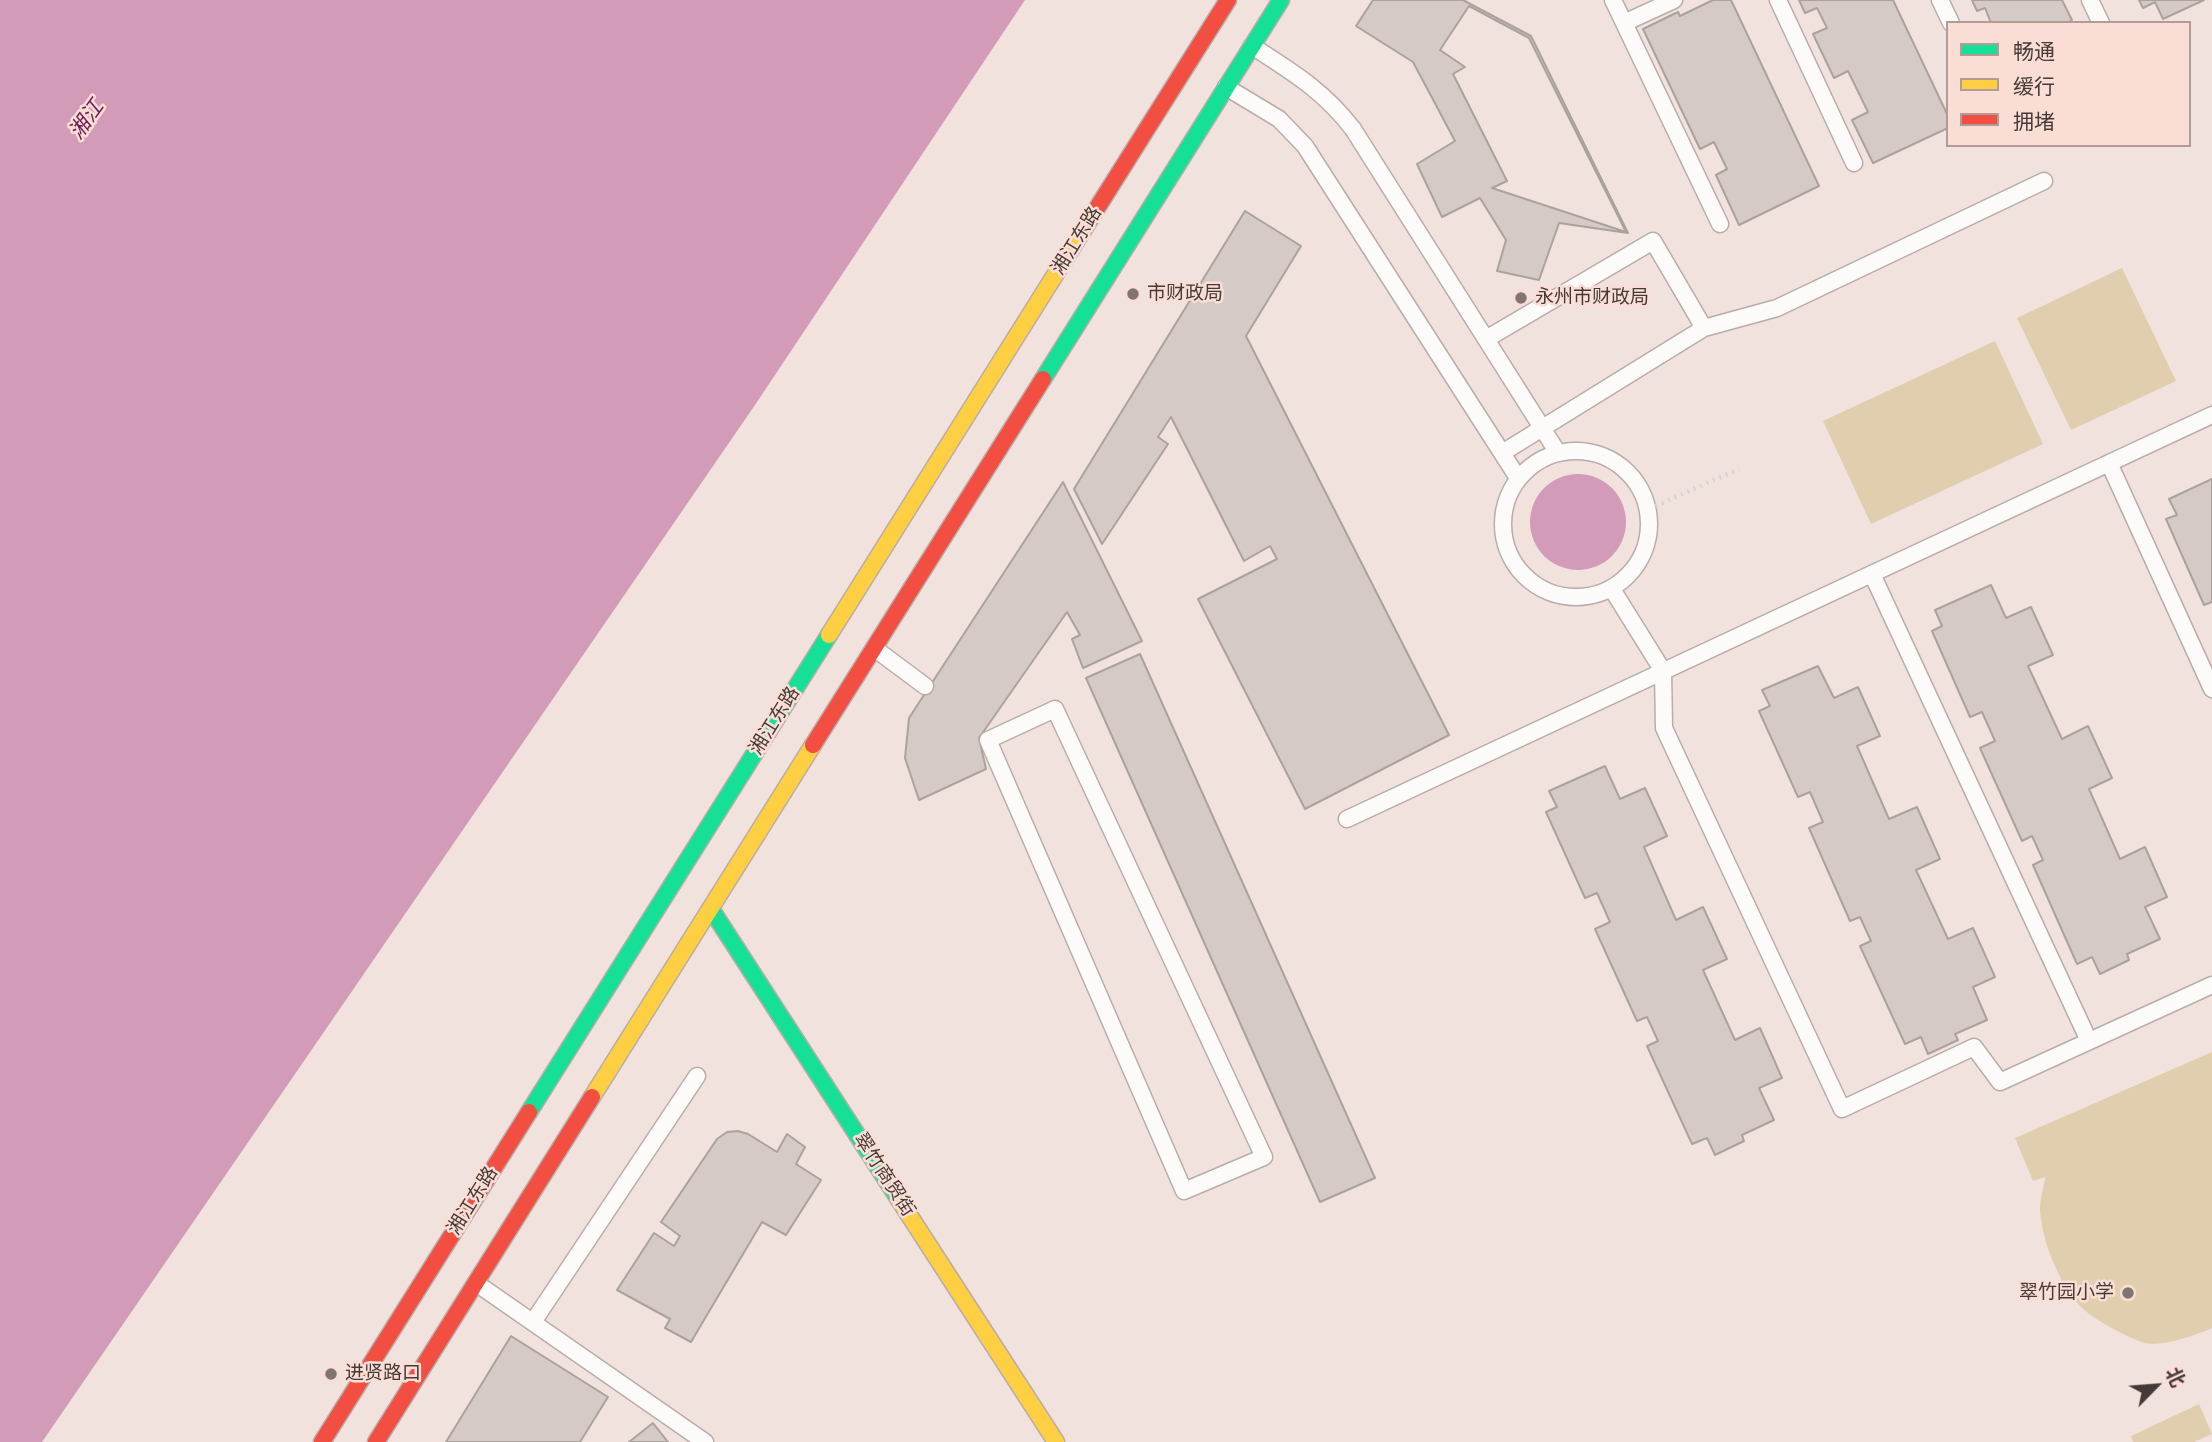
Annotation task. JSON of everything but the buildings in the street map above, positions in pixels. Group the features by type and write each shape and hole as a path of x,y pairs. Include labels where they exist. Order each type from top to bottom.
{"main road":[{"name":"湘江东路","path":"322,1442 1228,0"},
{"path":"376,1442 1281,0"},
{"name":"翠竹商贸街","path":"711,909 1056,1442"}],"lane":[{"path":"1613,0 1720,224"},
{"path":"1624,23 1674,0"},
{"path":"1778,0 1854,163"},
{"path":"1940,0 1950,21"},
{"path":"2090,0 2100,21"},
{"path":"1252,46 1314,88 1334,104 1347,120 1558,453"},
{"path":"1226,87 1279,119 1305,146 1518,478"},
{"path":"1502,453 1704,328 1777,308 2044,181"},
{"path":"1486,339 1653,241 1704,328"},
{"path":"1347,819 2212,415"},
{"path":"1576,450 1601,454 1624,467 1640,487 1649,509 1650,532 1643,555 1630,575 1612,589 1590,597 1566,598 1544,591 1524,577 1510,558 1503,536 1503,510 1512,486 1529,467 1551,454 1558,453 1576,450"},
{"path":"2109,463 2212,689"},
{"path":"1872,574 2089,1041"},
{"path":"1612,589 1663,671 1664,728 1842,1109 1974,1047 2000,1082 2212,985"},
{"path":"874,648 925,686"},
{"path":"1055,709 1264,1157 1184,1191 988,740 1055,709"},
{"path":"533,1322 696,1076"},
{"path":"476,1283 705,1442"}],"path":[{"path":"1649,509 1739,469"}],"shaded area":[{"path":"2122,268 2176,381 2071,430 2017,318"},
{"path":"1995,341 2043,444 1871,524 1823,421"},
{"name":"翠竹园小学","path":"2212,1052 2212,1328 2169,1342 2145,1343 2120,1333 2093,1317 2080,1306 2065,1285 2048,1248 2041,1222 2040,1205 2045,1177 2033,1181 2015,1138"},
{"path":"2199,1404 2212,1434 2194,1442 2133,1442 2131,1436"}],"water":[{"name":"湘江","path":"0,0 1025,0 755,405 42,1442 0,1442"},
{"path":"1578,474 1596,478 1612,488 1622,504 1626,522 1622,540 1612,556 1596,566 1578,570 1560,566 1544,556 1534,540 1530,522 1534,504 1544,488 1560,478"}],"traffic: fast":[{"path":"1043,379 1281,0"},
{"path":"529,1112 829,635"},
{"path":"711,909 898,1198"}],"traffic: slow":[{"path":"829,635 1087,224"},
{"path":"592,1097 813,745"},
{"path":"898,1198 1056,1442"}],"traffic: jam":[{"path":"1087,224 1228,0"},
{"path":"813,745 1043,379"},
{"path":"376,1442 592,1097"},
{"path":"322,1442 529,1112"}],"place":[{"name":"市财政局","path":"1133,294"},
{"name":"永州市财政局","path":"1521,298"},
{"name":"翠竹园小学","path":"2128,1293"},
{"name":"进贤路口","path":"331,1374"}]}
